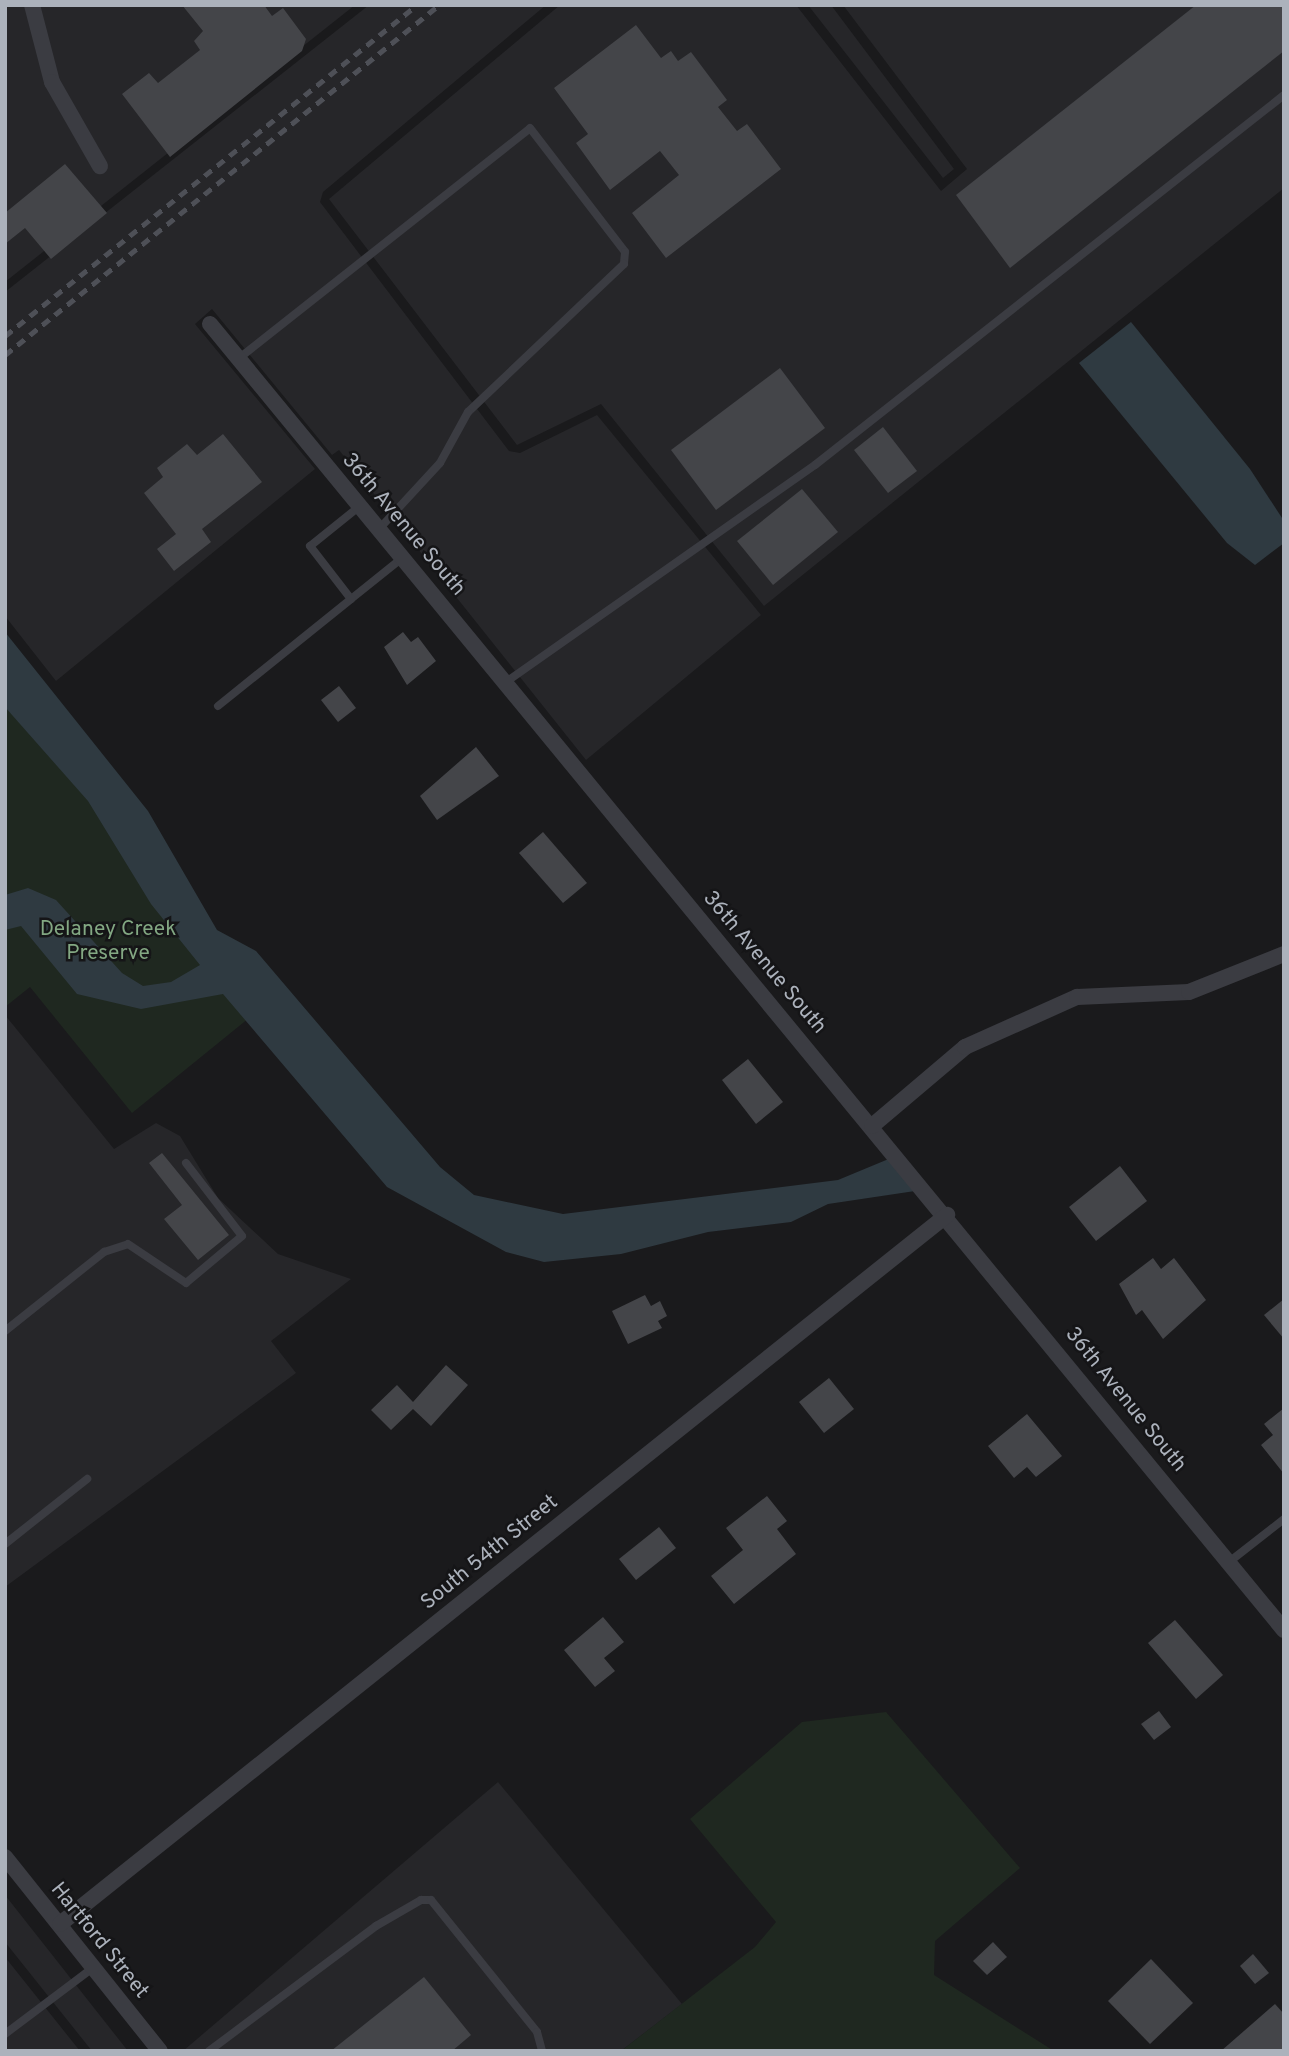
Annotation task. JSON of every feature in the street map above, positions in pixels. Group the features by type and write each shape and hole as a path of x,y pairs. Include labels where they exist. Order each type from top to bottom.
{"street":[{"path":"32,5 51,82 100,166"},
{"name":"36th Avenue South","path":"210,324 947,1215 1284,1630"},
{"path":"872,1126 965,1047 1077,997 1189,992 1284,954"},
{"name":"South 54th Street","path":"60,1924 947,1215"},
{"name":"Hartford Street","path":"5,1857 160,2051"}],"lane":[{"path":"506,682 815,465 1284,95"},
{"path":"238,359 530,128 625,252 624,264 468,412 440,463 379,529"},
{"path":"351,599 310,547 360,506"},
{"path":"218,706 403,558"},
{"path":"5,1331 104,1252 128,1244 186,1283 242,1236 186,1163"},
{"path":"5,1544 87,1479"},
{"path":"1229,1562 1284,1520"},
{"path":"209,2051 376,1926 421,1900 430,1900 537,2032 542,2051"},
{"path":"5,2034 94,1967"}],"shaded area":[{"path":"5,5 355,5 5,282"},
{"path":"369,5 546,5 323,192 320,202 509,451 520,453 597,415 761,615 586,760 339,450 332,455 212,309 195,324 315,469 56,681 5,616 5,292"},
{"path":"560,5 796,5 941,191 967,169 843,5 1284,5 1284,188 764,606 601,404 517,445 329,199"},
{"path":"808,5 831,5 954,169 943,178"},
{"path":"1131,322 1250,469 1284,521 1284,543 1255,565 1227,543 1079,363"},
{"path":"5,632 148,811 217,930 256,951 440,1167 474,1195 563,1214 838,1180 891,1158 915,1191 828,1204 791,1222 708,1232 621,1254 544,1262 506,1252 387,1187 223,994 141,1009 77,994 21,926 5,930 5,895 28,888 56,900 122,973 143,986 171,982 200,965 151,904 88,801 5,707"},
{"path":"5,1015 114,1149 156,1123 180,1136 218,1198 278,1254 351,1279 271,1341 296,1373 5,1587"},
{"path":"498,1782 682,2004 621,2051 183,2051"},
{"path":"5,1895 128,2051 92,2051 5,1942"},
{"path":"5,1957 80,2051 5,2051"}],"green space":[{"name":"Delaney Creek Preserve","path":"5,671 270,1001 132,1113 30,987 5,1007"},
{"path":"886,1712 1020,1868 935,1941 934,1975 1054,2051 621,2051 755,1947 776,1922 690,1819 802,1722"}],"building":[{"path":"182,5 264,5 272,16 283,8 306,39 302,51 170,157 122,94 149,73 158,83 200,50 194,41 203,31"},
{"path":"1196,5 1284,5 1284,51 1010,268 956,195"},
{"path":"636,25 661,58 671,51 678,61 691,52 727,100 718,107 737,131 747,124 781,169 666,258 632,213 679,175 660,151 610,190 576,143 588,134 554,88"},
{"path":"65,164 107,213 51,259 25,228 5,244 5,213"},
{"path":"780,368 825,428 716,510 671,450"},
{"path":"883,427 917,471 888,493 854,450"},
{"path":"223,434 262,482 202,529 211,542 174,571 157,549 176,534 144,493 163,477 157,468 187,444 197,455"},
{"path":"802,489 838,532 773,585 737,541"},
{"path":"403,632 411,642 418,637 436,661 407,685 384,647"},
{"path":"339,686 356,708 338,722 321,700"},
{"path":"476,747 499,776 437,820 420,796"},
{"path":"543,832 587,883 563,903 519,853"},
{"path":"748,1059 783,1102 756,1124 722,1080"},
{"path":"162,1153 229,1235 198,1260 164,1219 182,1205 149,1163"},
{"path":"1120,1166 1147,1201 1096,1241 1069,1207"},
{"path":"1153,1258 1161,1269 1174,1258 1206,1300 1163,1339 1142,1310 1136,1315 1119,1284"},
{"path":"645,1295 651,1306 660,1301 667,1316 658,1321 662,1328 628,1344 612,1311"},
{"path":"1284,1299 1284,1339 1264,1315"},
{"path":"446,1365 468,1385 431,1426 413,1409 391,1430 371,1410 397,1385 413,1402"},
{"path":"829,1378 854,1409 824,1433 799,1402"},
{"path":"1284,1408 1284,1474 1261,1445 1273,1435 1264,1424"},
{"path":"1027,1414 1062,1456 1036,1477 1027,1467 1014,1478 988,1446"},
{"path":"767,1496 787,1521 777,1529 796,1554 734,1604 711,1576 743,1550 726,1528"},
{"path":"659,1527 676,1548 636,1580 619,1559"},
{"path":"603,1617 624,1642 604,1658 615,1671 595,1687 564,1650"},
{"path":"1175,1620 1223,1675 1196,1699 1148,1643"},
{"path":"1159,1711 1171,1727 1154,1740 1141,1724"},
{"path":"993,1942 1007,1957 987,1975 973,1961"},
{"path":"1253,1954 1269,1973 1255,1984 1240,1966"},
{"path":"1151,1959 1193,2003 1150,2044 1108,2001"},
{"path":"424,1977 471,2035 452,2051 331,2051"},
{"path":"1275,2004 1284,2014 1284,2051 1221,2051"}],"railway":[{"path":"5,336 417,5"},
{"path":"5,355 439,5"}]}
